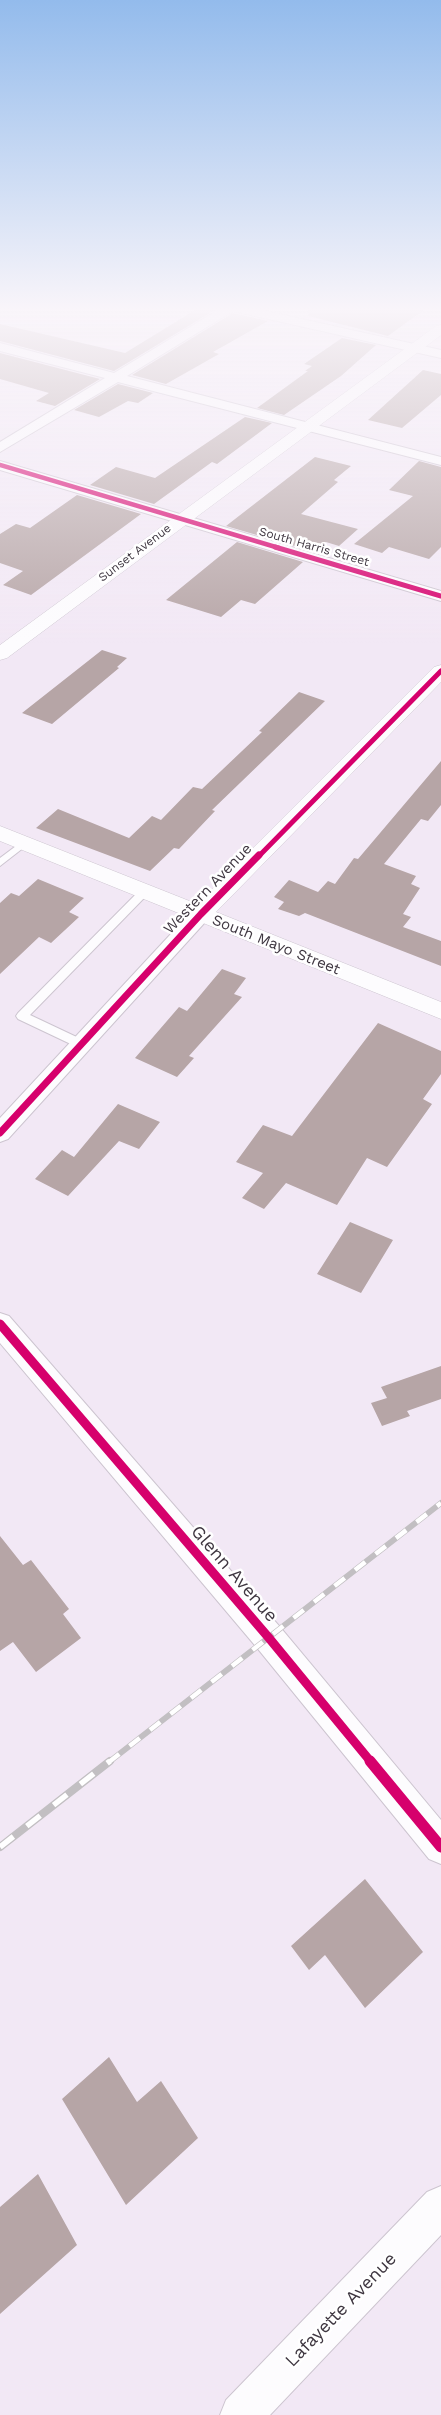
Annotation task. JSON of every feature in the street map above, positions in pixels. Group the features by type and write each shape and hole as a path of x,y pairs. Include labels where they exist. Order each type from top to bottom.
{"main road":[{"name":"Sunset Avenue","path":"0,654 318,420"},
{"name":"Western Avenue","path":"201,914 441,671"},
{"name":"South Mayo Street","path":"0,833 441,1012"}],"street":[{"path":"0,448 46,420"},
{"path":"280,420 441,461"},
{"name":"South Harris Street","path":"0,466 441,596"},
{"name":"Western Avenue","path":"0,1133 201,914"},
{"name":"Glenn Avenue","path":"0,1324 269,1638 441,1847"},
{"name":"Lafayette Avenue","path":"241,2415 441,2206"}],"lane":[{"path":"0,863 24,843"},
{"path":"81,1044 22,1016 144,892"}],"building":[{"path":"241,420 257,420 272,423 217,464 212,462 154,504 90,485 116,467 155,478"},
{"path":"368,420 412,420 402,428"},
{"path":"315,457 351,466 334,480 338,482 301,514 358,529 339,546 326,542 315,552 226,526"},
{"path":"419,461 441,467 441,547 429,559 389,547 382,553 354,544 413,496 389,490"},
{"path":"77,495 141,514 31,595 3,585 23,571 0,563 0,534 16,524 30,528"},
{"path":"237,542 303,562 255,604 241,600 221,617 166,600"},
{"path":"102,650 127,658 117,667 119,668 52,724 22,713"},
{"path":"299,692 325,701 212,810 215,811 179,849 174,848 150,871 36,828 58,809 129,838 152,816 161,820 193,787 202,789 262,732 259,731"},
{"path":"441,761 441,805 428,821 421,819 384,864 416,876 411,884 420,888 403,914 411,917 403,927 441,941 441,966 305,913 299,916 278,909 284,902 274,897 289,880 318,892 328,881 335,884 354,858 358,859"},
{"path":"38,879 84,898 69,912 79,917 51,943 39,937 0,974 0,903 11,893 19,896"},
{"path":"222,969 246,978 234,994 242,997 189,1056 194,1058 177,1077 135,1058 179,1007 187,1011"},
{"path":"378,1023 441,1051 441,1074 423,1099 432,1104 387,1167 367,1158 337,1205 286,1183 264,1209 242,1198 263,1173 236,1162 263,1125 292,1136"},
{"path":"118,1104 160,1122 139,1149 119,1141 68,1196 35,1179 62,1150 74,1157"},
{"path":"350,1222 393,1240 361,1293 317,1274"},
{"path":"441,1366 441,1399 407,1411 410,1416 382,1426 371,1403 387,1398 381,1387"},
{"path":"0,1536 23,1565 31,1560 69,1609 63,1614 81,1638 36,1672 13,1642 0,1651"},
{"path":"365,1879 423,1952 365,2008 325,1955 309,1970 291,1946"},
{"path":"109,2057 137,2102 161,2081 198,2138 126,2205 62,2099"},
{"path":"38,2174 77,2245 0,2314 0,2207"}],"railway":[{"path":"109,1762 441,1503"},
{"path":"0,1847 110,1761"}],"cycle path":[{"path":"0,465 441,596"},
{"path":"0,1133 201,914 441,671"},
{"path":"0,1324 269,1638 441,1847"}]}
